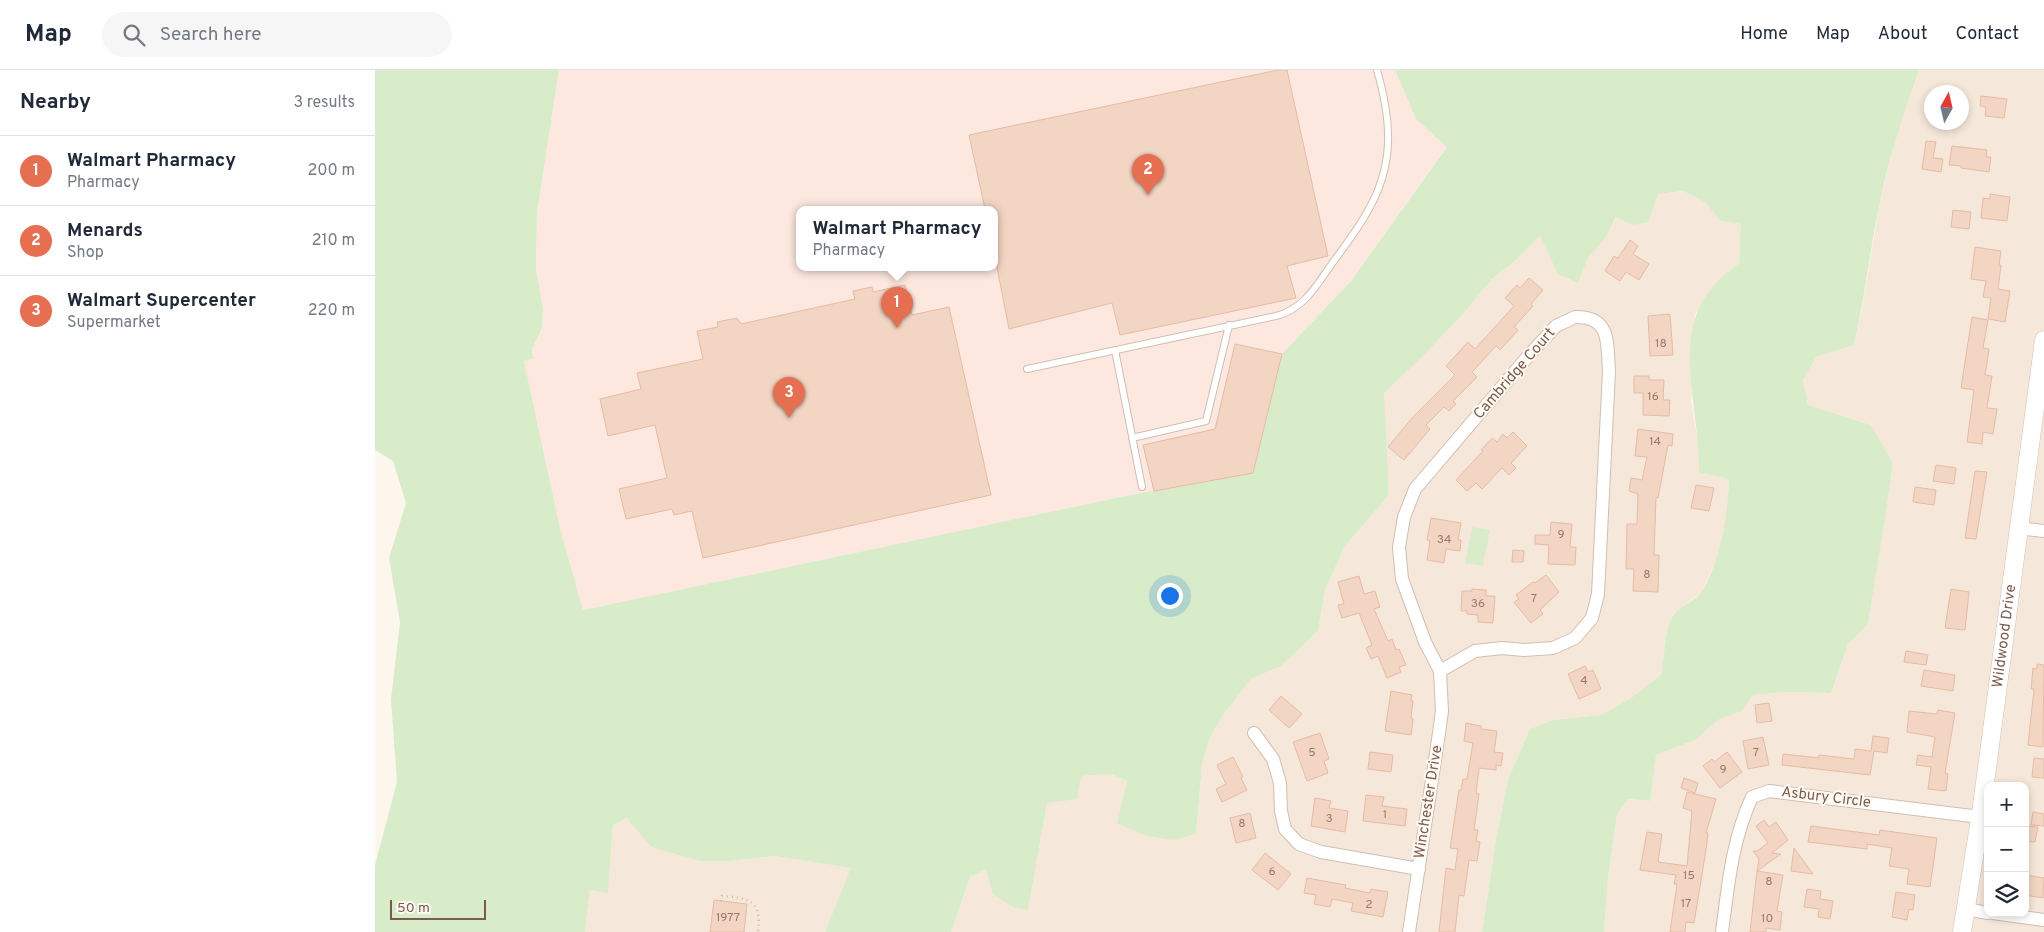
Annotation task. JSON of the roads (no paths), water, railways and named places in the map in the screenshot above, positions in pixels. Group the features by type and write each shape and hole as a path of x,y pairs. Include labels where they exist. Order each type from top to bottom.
{"street":[{"name":"Cambridge Court","path":"1575,317 1589,317 1600,324 1606,336 1609,371 1598,594 1592,618 1575,638 1553,648 1525,650 1502,648 1475,651 1440,671 1425,642 1402,579 1399,547 1403,517 1415,489 1556,326 1575,317"},
{"name":"Wildwood Drive","path":"1963,932 2044,340"},
{"path":"2018,528 2044,531"},
{"name":"Winchester Drive","path":"1409,932 1442,711 1440,671"},
{"path":"1254,733 1273,759 1280,783 1281,811 1285,828 1299,844 1321,852 1419,869"},
{"name":"Asbury Circle","path":"1722,932 1735,845 1742,818 1751,797 1769,791 1980,818"},
{"path":"1966,909 1984,911"},
{"path":"2022,917 2044,920"}],"lane":[{"path":"1027,369 1283,314 1299,305 1309,296 1366,216 1381,183 1388,148 1388,112 1377,70"},
{"path":"1132,438 1206,422 1229,325"},
{"path":"1115,350 1142,487"}],"place":[{"name":"Menards","path":"1148,195"},
{"name":"Walmart Pharmacy","path":"897,328"},
{"name":"Walmart Supercenter","path":"789,418"}]}
